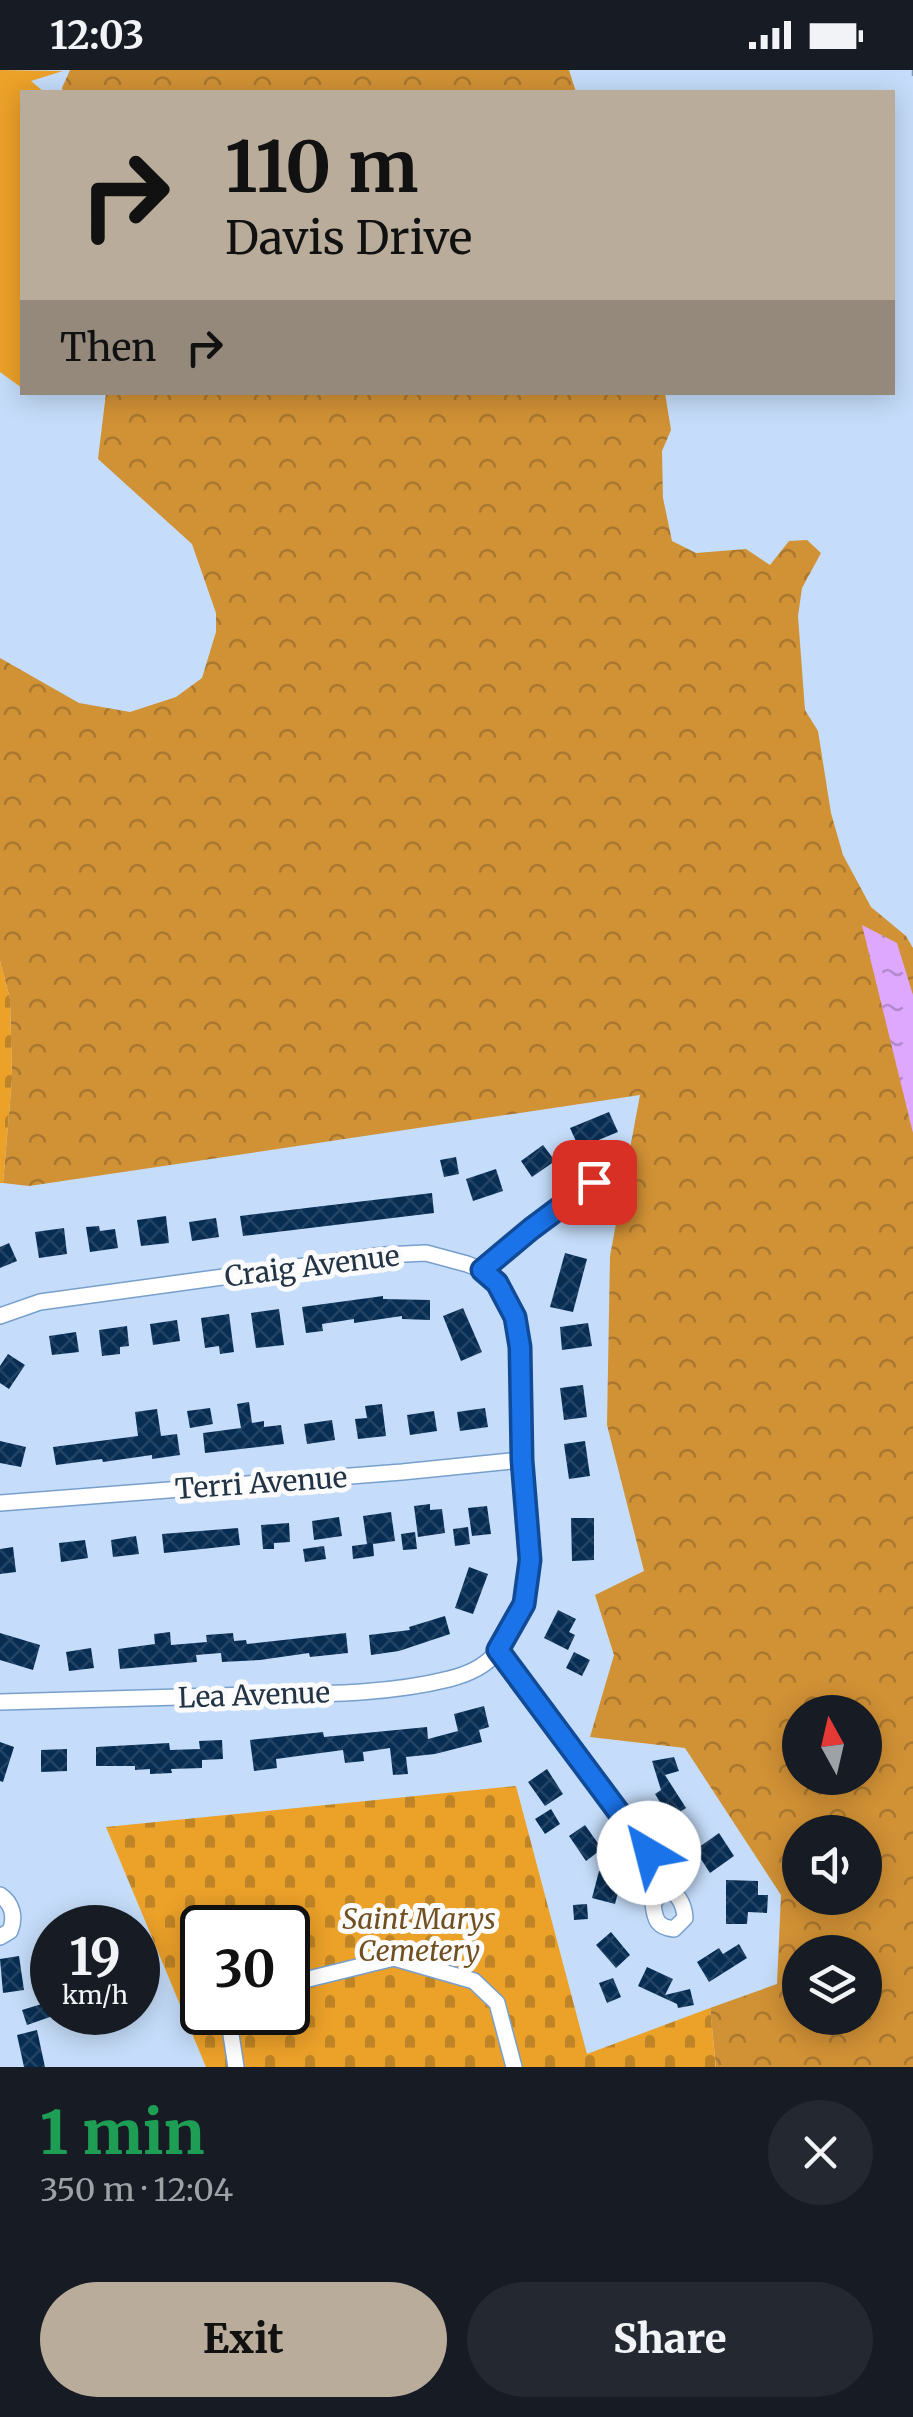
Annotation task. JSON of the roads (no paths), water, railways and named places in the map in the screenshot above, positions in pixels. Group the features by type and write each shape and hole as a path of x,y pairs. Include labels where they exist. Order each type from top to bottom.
{"street":[{"path":"594,1182 482,1270 497,1283 515,1317 520,1347 522,1460 530,1560 524,1604 498,1650 649,1853 664,1887"},
{"name":"Craig Avenue","path":"0,1316 40,1302 384,1255 426,1253 482,1270"},
{"name":"Terri Avenue","path":"0,1503 522,1460"},
{"name":"Lea Avenue","path":"0,1702 334,1694 451,1679 488,1661 498,1650"},
{"path":"0,1895 7,1900 13,1917 10,1930 0,1937"},
{"path":"310,1979 394,1958 474,1982 497,2003 514,2067"},
{"path":"231,2035 236,2067"}],"water":[{"path":"862,925 897,943 913,995 913,1133"}],"park label":[{"name":"Saint Marys Cemetery","path":"419,1935"}]}
